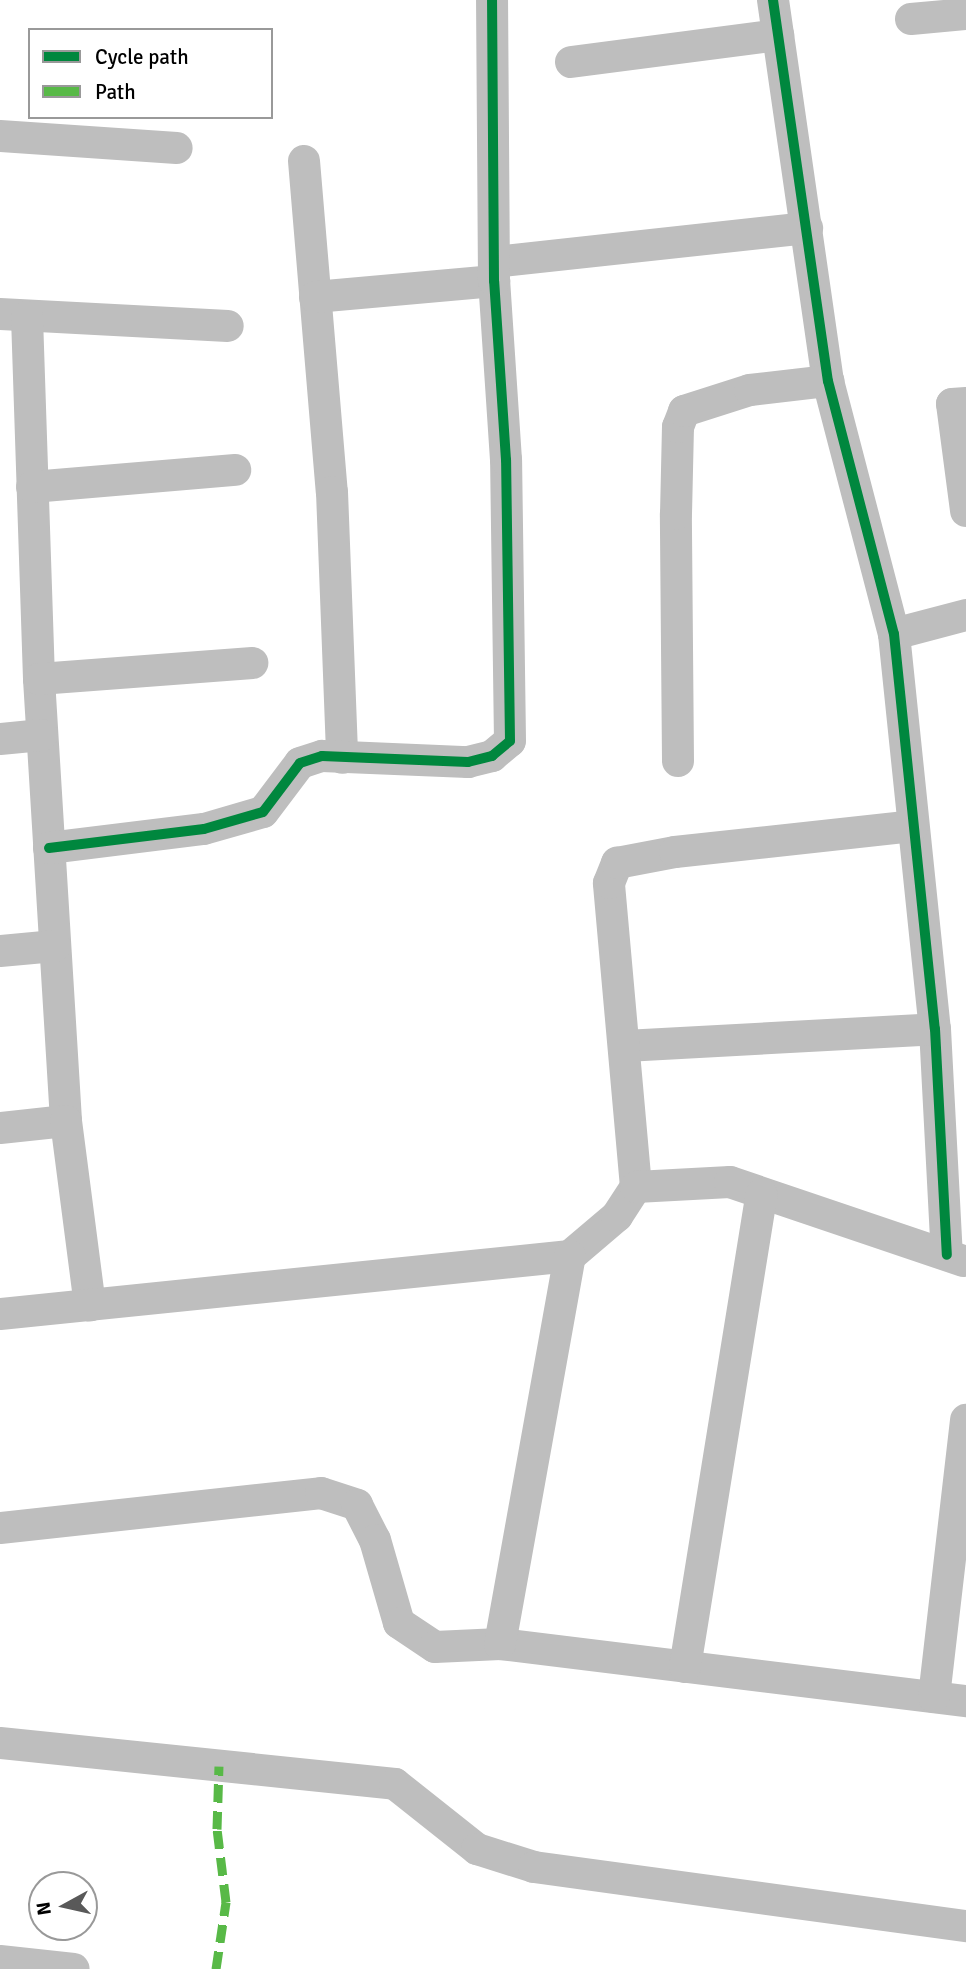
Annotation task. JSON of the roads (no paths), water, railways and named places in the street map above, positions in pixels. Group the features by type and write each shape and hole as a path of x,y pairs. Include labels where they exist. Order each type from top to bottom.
{"street":[{"path":"49,848 204,829 263,812 300,763 342,758 468,762 492,756 510,741 506,460 494,272 492,0"},
{"path":"636,1187 730,1182 957,1259 894,634 828,381 773,0"},
{"path":"911,19 966,14"},
{"path":"571,62 778,35"},
{"path":"0,136 177,148"},
{"path":"304,161 331,492 342,758"},
{"path":"315,297 807,228"},
{"path":"90,1305 66,1121 41,735 32,487 13,316 228,326"},
{"path":"678,761 676,527 681,419 684,411 705,401 750,390 828,381"},
{"path":"966,403 952,404 966,511"},
{"path":"32,487 235,470"},
{"path":"894,634 966,615"},
{"path":"39,679 252,663"},
{"path":"0,740 41,735"},
{"path":"0,1314 570,1256 617,1216 636,1187 609,883 617,863 674,852 913,826"},
{"path":"0,951 55,946"},
{"path":"625,1046 935,1029"},
{"path":"0,1128 66,1121"},
{"path":"685,1667 762,1194"},
{"path":"500,1644 570,1256"},
{"path":"934,1697 966,1420"},
{"path":"0,1528 321,1493 357,1505 375,1540 400,1623 418,1639 435,1647 500,1644 966,1700"},
{"path":"0,1743 395,1784 477,1849 534,1867 966,1926"},
{"path":"0,1961 74,1969"}]}
